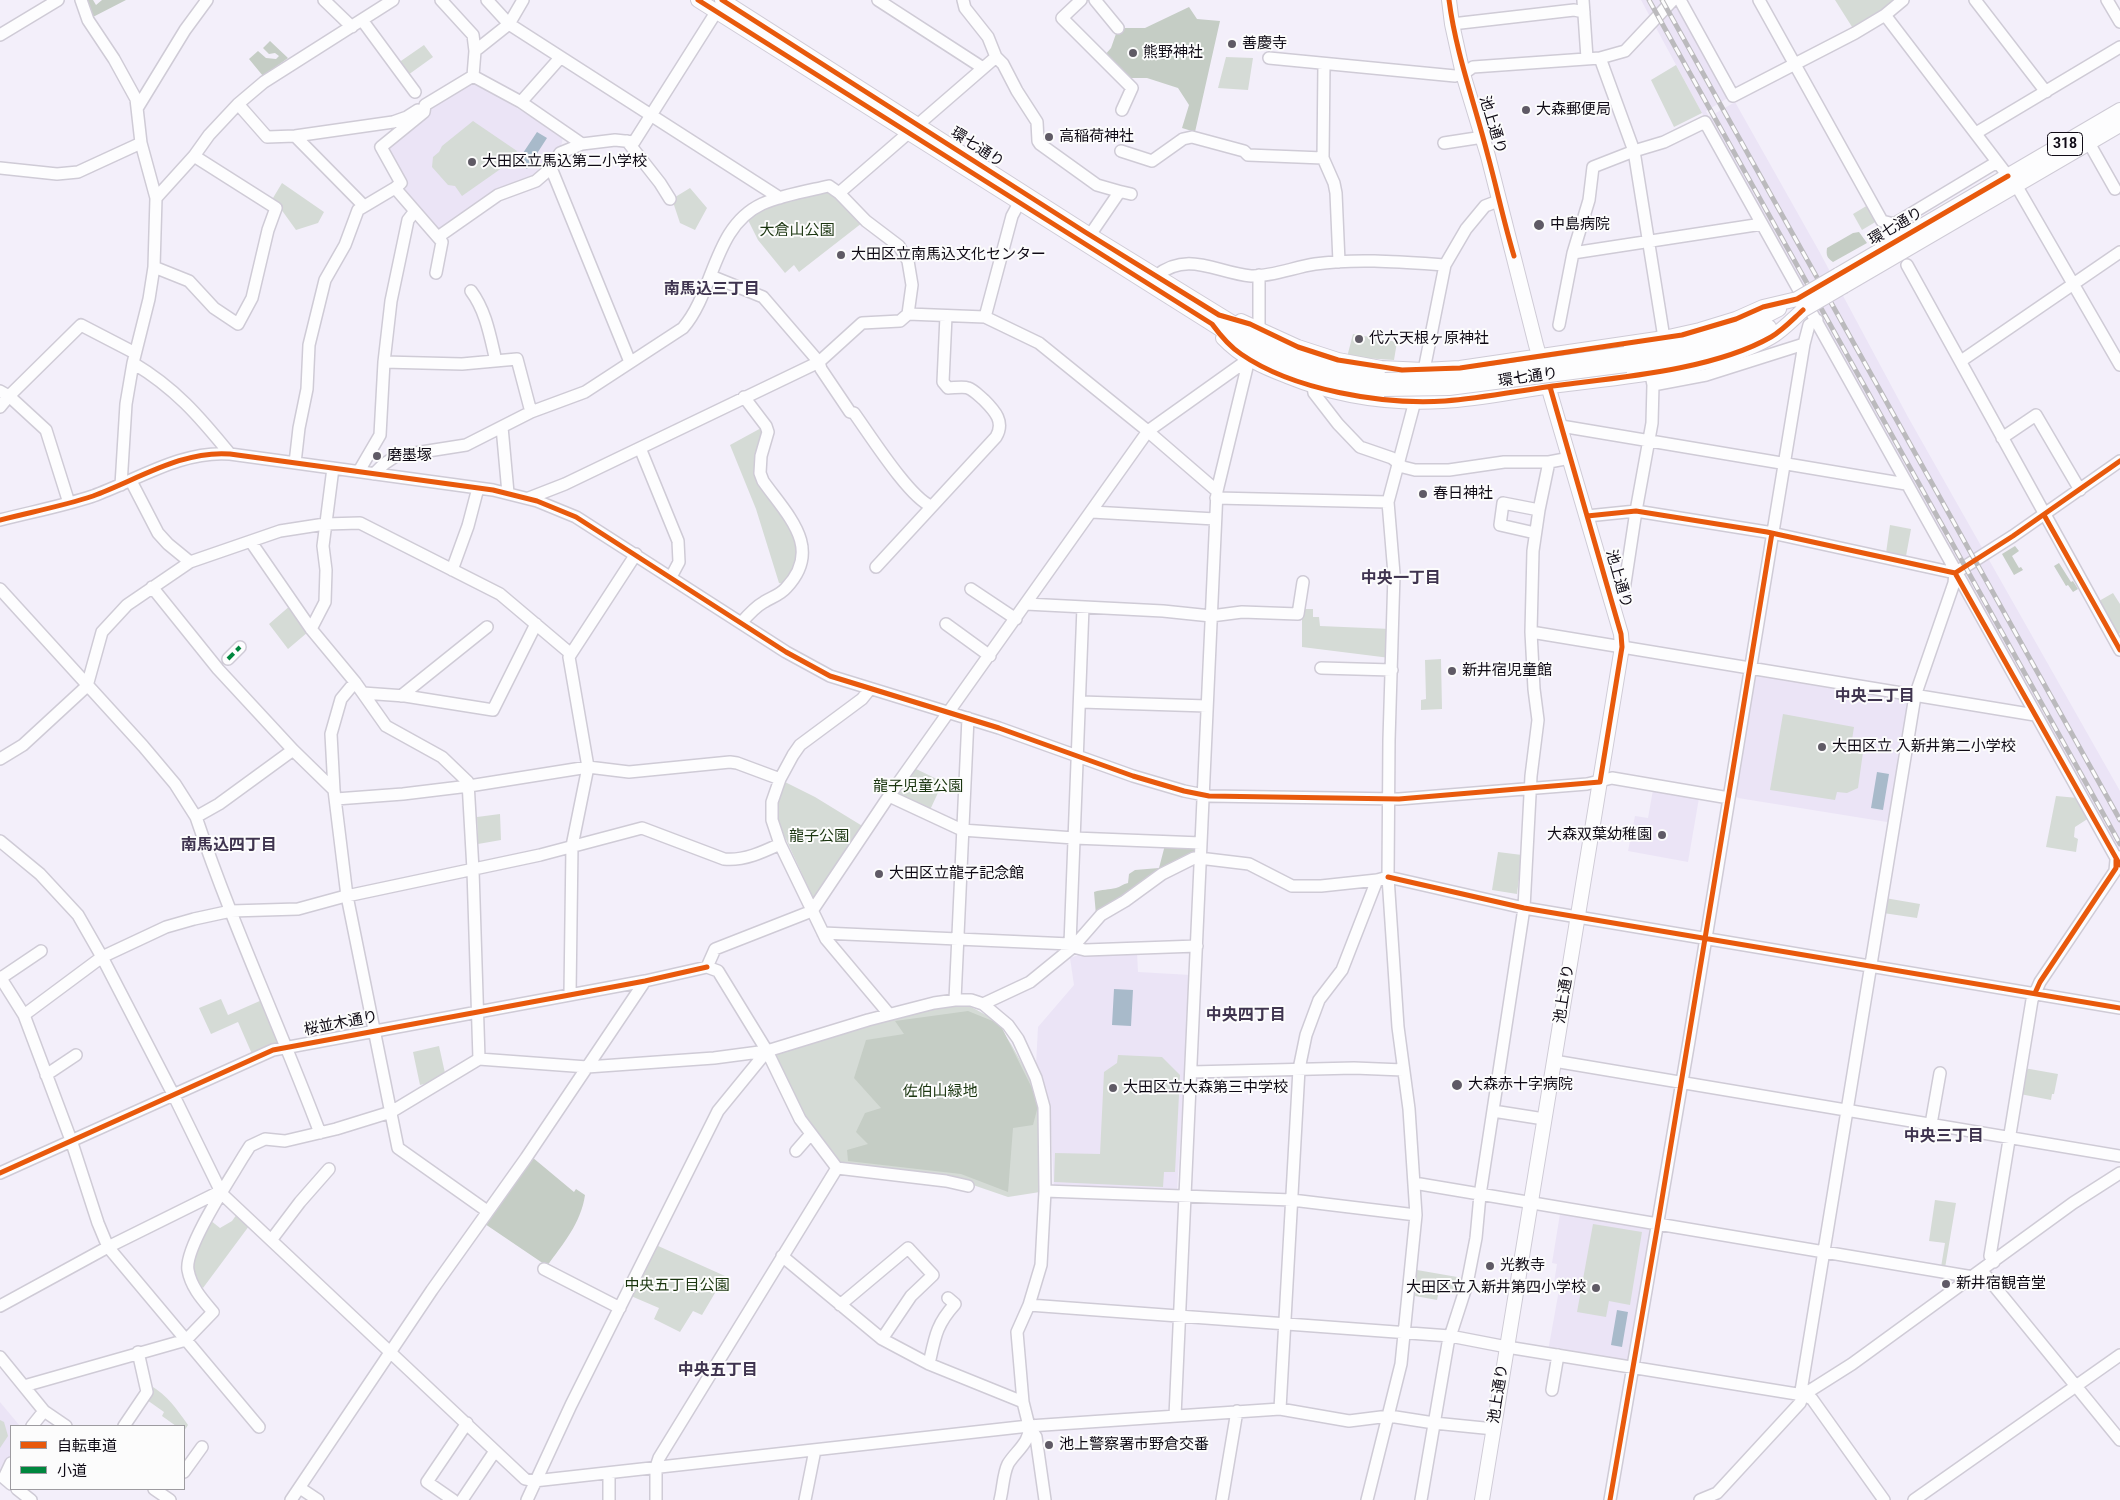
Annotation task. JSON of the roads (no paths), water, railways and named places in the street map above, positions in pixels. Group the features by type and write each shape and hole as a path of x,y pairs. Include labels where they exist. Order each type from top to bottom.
{"main road":[{"name":"環七通り","path":"698,0 721,3 912,128 1019,203 1215,320 1285,352 1333,370 1384,384"},
{"name":"池上通り","path":"1449,0 1452,24 1463,74 1482,137 1540,355 1621,634 1622,647 1482,1500"},
{"name":"環七通り","path":"912,128 1156,276 1244,344 1283,363 1310,373 1351,384 1384,384 1626,359 1709,339 1800,305 2012,181 2120,110"},
{"name":"環七通り","path":"2012,181 2089,143 2120,125"},
{"path":"1215,320 1259,328 1298,346 1338,360 1381,368 1424,370 1497,362 1664,338 1709,328 1763,307 1800,305"},
{"path":"1215,320 1232,347 1249,359 1313,386 1363,397 1414,401 1454,400 1550,386 1652,378 1748,347 1772,336 1800,305"}],"street":[{"path":"0,35 58,0"},
{"path":"81,0 88,20 114,59 136,99 141,143 156,198 154,266 149,300 134,358 126,404 126,483 158,533 190,562"},
{"path":"138,107 185,30 208,0"},
{"path":"324,0 357,23 415,92"},
{"path":"156,198 194,156 209,135 238,104 264,82 393,0"},
{"path":"441,0 473,35 475,51 473,76"},
{"path":"488,0 509,24 780,198"},
{"path":"475,51 509,24 523,0"},
{"path":"878,0 983,68"},
{"path":"963,0 965,8 988,37 996,57 1003,64 1017,91 1038,122 1038,141 1040,144 1097,185 1131,194"},
{"path":"1081,0 1062,18 1132,88 1122,110"},
{"path":"1095,0 1118,28"},
{"path":"1583,0 1587,58"},
{"path":"1268,58 1456,76 1463,74 1473,67 1600,58 1625,50 1673,0"},
{"path":"1680,0 1733,96 1855,34 1885,15 1903,0"},
{"path":"1759,0 1882,221 1892,229 1997,162"},
{"path":"1975,0 2046,92"},
{"path":"2107,0 2120,22"},
{"path":"438,237 498,195 536,181 551,168 560,153 582,144 615,140 634,142 721,3"},
{"path":"1452,24 1574,10 1584,12"},
{"path":"1885,15 2012,181 2120,365"},
{"path":"1976,133 2120,47"},
{"path":"839,193 996,57"},
{"path":"521,102 560,58"},
{"path":"1600,58 1634,151 1664,338"},
{"path":"1324,64 1322,158 1334,182 1336,193 1339,262"},
{"path":"238,104 267,137 295,136 393,122 407,117 473,76"},
{"path":"473,76 521,102 582,144"},
{"path":"295,463 299,428 307,389 309,345 325,280 345,245 358,210 363,205 402,183 382,147 424,112 425,105"},
{"path":"1559,325 1573,253 1589,200 1593,167 1664,142 1705,122 1762,224 1813,323 2119,861 2040,982 2035,993 1990,1256 1994,1262"},
{"path":"295,136 363,205"},
{"path":"1121,151 1152,161 1183,139 1192,137 1244,151 1248,155 1322,158"},
{"path":"1444,144 1482,137"},
{"path":"627,141 670,199"},
{"path":"0,168 57,174 78,172 141,143"},
{"path":"2089,143 2114,188"},
{"path":"154,266 189,281 214,308 238,324 252,298 268,230 276,208 194,156"},
{"path":"551,168 630,362"},
{"path":"374,474 396,456 466,445 531,412 585,392 683,328 693,317 726,238 736,223 755,208 780,198 828,186 839,193 866,221 899,246 908,260 912,285 908,314 900,321 862,323 819,362 640,448 530,498"},
{"path":"395,188 442,242 436,273"},
{"path":"1090,235 1118,194 1118,191"},
{"path":"1424,370 1445,265 1466,229 1484,206 1498,201"},
{"path":"985,317 1012,216 1019,203"},
{"path":"359,471 380,435 384,362 391,301 408,220 415,211"},
{"path":"1573,253 1762,224"},
{"path":"1961,361 2120,252"},
{"path":"1156,276 1170,266 1200,263 1252,276 1315,264 1339,262 1406,262 1445,265"},
{"path":"1907,265 2044,514 2119,645"},
{"path":"1259,274 1259,328"},
{"path":"711,276 763,297 819,362 821,369 850,412 854,413 902,479 924,504 931,506"},
{"path":"471,291 479,301 496,360"},
{"path":"908,314 985,317 1039,343 1148,432 1217,494 1388,502"},
{"path":"876,567 1000,431 996,412 975,392 968,388 948,388 943,382 946,316"},
{"path":"1610,1500 1634,1368 1784,463 1800,340 1813,323"},
{"path":"0,408 4,393 81,325 134,358 170,388 198,416 230,454"},
{"path":"1612,603 1624,590 1652,422 1652,378 1706,375 1800,340"},
{"path":"384,362 462,364 517,359 531,412"},
{"path":"968,1186 946,1180 837,1168 800,1120 767,1051 718,971 707,966 715,950 812,912 889,796 1148,432 1249,359"},
{"path":"1175,1416 1215,519 1217,494 1249,359"},
{"path":"1497,362 1506,377 1506,386 1502,393"},
{"path":"1450,368 1445,384 1454,400"},
{"path":"1313,386 1314,393 1338,424 1360,447 1392,458 1398,464 1415,470 1449,470 1504,462 1549,462 1570,458"},
{"path":"4,393 46,430 69,504"},
{"path":"741,623 762,602 778,595 787,587 799,570 802,558 802,542 796,529 763,481 760,473 761,456 768,432 766,426 744,397"},
{"path":"1367,1500 1389,1416 1400,1364 1416,1215 1391,933 1388,877 1394,574 1388,502 1414,401"},
{"path":"2002,438 2036,415 2080,490"},
{"path":"1561,426 1906,484"},
{"path":"502,427 508,493"},
{"path":"640,448 678,541 680,562 671,577"},
{"path":"0,524 0,520 69,504 198,455 230,454 478,488 530,498 576,517 821,672 870,689 968,718 1133,776 1202,796 1390,799 1600,782 1612,778 1729,798"},
{"path":"1587,516 1636,511 1772,533 1955,573 2080,490 2120,461"},
{"path":"1421,1500 1450,1336 1468,1284 1524,908 1530,788 1538,720 1534,690 1531,632 1535,533 1549,462"},
{"path":"311,629 324,602 326,570 323,546 333,468"},
{"path":"452,570 468,526 478,488"},
{"path":"1535,533 1500,525 1504,503 1539,510"},
{"path":"1092,512 1215,519"},
{"path":"0,759 23,745 87,686 102,632 126,605 190,562 251,542 280,530 325,524 360,523 500,594 571,654 588,767 572,846 570,994"},
{"path":"251,542 311,629 355,682 386,726 442,757 468,782 473,870 479,1059"},
{"path":"571,654 636,554"},
{"path":"1803,1395 1801,1391 1823,1252 1915,696 1954,583 1955,573"},
{"path":"1026,604 1211,616 1242,612 1298,614 1303,582"},
{"path":"152,587 218,669 335,794 403,794 469,786 588,767 636,772 730,762 780,779"},
{"path":"0,589 144,746 180,790 196,817 231,911 320,1133"},
{"path":"971,589 1016,619"},
{"path":"1071,946 1083,607"},
{"path":"363,694 401,696 493,710 536,624"},
{"path":"946,624 990,656"},
{"path":"401,696 487,627"},
{"path":"1531,632 1749,670 2035,715"},
{"path":"228,660 240,647"},
{"path":"1321,668 1392,670"},
{"path":"355,682 341,700 331,734 335,794 347,896 398,1148 487,1211"},
{"path":"870,689 862,699 800,745 780,779 772,802 772,820 780,844 823,933 840,958 889,1014"},
{"path":"1081,702 1207,706"},
{"path":"955,1000 968,718"},
{"path":"196,817 219,804 292,750"},
{"path":"889,796 962,830 1074,838 1201,843"},
{"path":"24,1015 102,957 166,927 194,919 231,911 298,909 347,896 473,870 642,828 724,859 735,860 766,851 780,844"},
{"path":"0,841 40,874 78,915 102,957 222,1192 525,1479 534,1481 609,1474 656,1467 1029,1426 1237,1411 1280,1409 1349,1420 1389,1416 1494,1429"},
{"path":"983,1004 1030,982 1071,946 1101,915 1125,901 1162,874 1194,858 1199,858 1249,864 1292,886 1377,880 1388,877 1524,908 2120,1008"},
{"path":"1280,1409 1299,1070 1306,1035 1319,1000 1342,970 1377,880"},
{"path":"823,933 1071,946 1086,950 1197,946"},
{"path":"41,951 0,978 24,1015 71,1140 98,1223 108,1247 260,1427"},
{"name":"桜並木通り","path":"0,1173 273,1050 645,981 707,966"},
{"path":"291,1500 645,981"},
{"path":"24,1386 138,1352 186,1340 213,1312 194,1289 187,1268 191,1249 250,1146 265,1139 285,1141 320,1133 391,1112 479,1059 587,1067 706,1058 767,1051 889,1014 955,1000 971,1000 983,1004 1008,1025 1018,1040 1036,1078 1044,1107 1045,1191 1041,1265 1029,1305 1017,1332 1023,1402 1030,1431 1008,1465 1000,1500"},
{"path":"526,1500 718,1111 767,1051"},
{"path":"46,1075 76,1055"},
{"path":"1554,1061 2010,1136 2120,1156"},
{"path":"1191,1072 1354,1068 1403,1070"},
{"path":"1931,1124 1940,1073"},
{"path":"1493,1111 1544,1119"},
{"path":"796,1151 810,1135"},
{"path":"656,1500 656,1467 659,1458 837,1168"},
{"path":"272,1239 300,1202 329,1169"},
{"path":"1700,1500 1717,1493 1800,1403 1803,1395 1852,1364 2073,1203 2120,1173"},
{"path":"1414,1183 1823,1252 1977,1274 2076,1384 2120,1440"},
{"path":"1045,1191 1292,1200 1416,1215"},
{"path":"0,1306 108,1247 222,1192"},
{"path":"840,1304 908,1248 934,1275 911,1296 882,1339"},
{"path":"782,1256 882,1339 929,1364 1023,1402"},
{"path":"544,1269 620,1308"},
{"path":"929,1364 941,1319 955,1304 948,1298"},
{"path":"1029,1305 1450,1336 1803,1395 1812,1399 1884,1500"},
{"path":"125,1425 147,1392 138,1352"},
{"path":"1552,1390 1558,1355"},
{"path":"1914,1500 2076,1384 2120,1355"},
{"path":"0,1357 44,1411 65,1425"},
{"path":"33,1425 44,1411"},
{"path":"1222,1500 1237,1411"},
{"path":"454,1500 427,1482 466,1424"},
{"path":"1029,1426 1036,1437 1045,1500"},
{"path":"185,1471 202,1448"},
{"path":"805,1500 815,1450"},
{"path":"462,1500 495,1451"},
{"path":"5,1483 10,1466"},
{"path":"609,1474 610,1500"},
{"path":"300,1488 318,1500"},
{"path":"18,1490 30,1500"},
{"path":"156,1490 168,1495"}],"water":[{"path":"537,132 547,138 527,169 517,162"},
{"path":"1877,772 1889,774 1883,810 1871,808"},
{"path":"1114,989 1133,990 1131,1026 1112,1025"},
{"path":"1617,1310 1628,1312 1622,1347 1611,1345"}],"railway":[{"path":"1649,0 2120,844"},
{"path":"1662,0 2120,820"}],"place":[{"name":"善慶寺","path":"1232,44"},
{"name":"熊野神社","path":"1133,53"},
{"name":"大森郵便局","path":"1526,110"},
{"name":"高稲荷神社","path":"1049,137"},
{"name":"大田区立馬込第二小学校","path":"472,162"},
{"name":"中島病院","path":"1539,225"},
{"name":"大田区立南馬込文化センター","path":"841,255"},
{"name":"代六天根ヶ原神社","path":"1359,339"},
{"name":"磨墨塚","path":"377,456"},
{"name":"春日神社","path":"1423,494"},
{"name":"新井宿児童館","path":"1452,671"},
{"name":"大田区立 入新井第二小学校","path":"1822,747"},
{"name":"大森双葉幼稚園","path":"1662,835"},
{"name":"大田区立龍子記念館","path":"879,874"},
{"name":"大森赤十字病院","path":"1457,1085"},
{"name":"大田区立大森第三中学校","path":"1113,1088"},
{"name":"光教寺","path":"1490,1266"},
{"name":"新井宿観音堂","path":"1946,1284"},
{"name":"大田区立入新井第四小学校","path":"1596,1288"},
{"name":"池上警察署市野倉交番","path":"1049,1445"}],"district":[{"name":"南馬込三丁目","path":"712,290"},
{"name":"中央一丁目","path":"1401,579"},
{"name":"中央二丁目","path":"1875,697"},
{"name":"南馬込四丁目","path":"229,846"},
{"name":"中央四丁目","path":"1246,1016"},
{"name":"中央三丁目","path":"1944,1137"},
{"name":"中央五丁目","path":"718,1371"}],"park label":[{"name":"大倉山公園","path":"797,231"},
{"name":"龍子児童公園","path":"918,787"},
{"name":"龍子公園","path":"819,837"},
{"name":"佐伯山緑地","path":"940,1092"},
{"name":"中央五丁目公園","path":"677,1286"}]}
